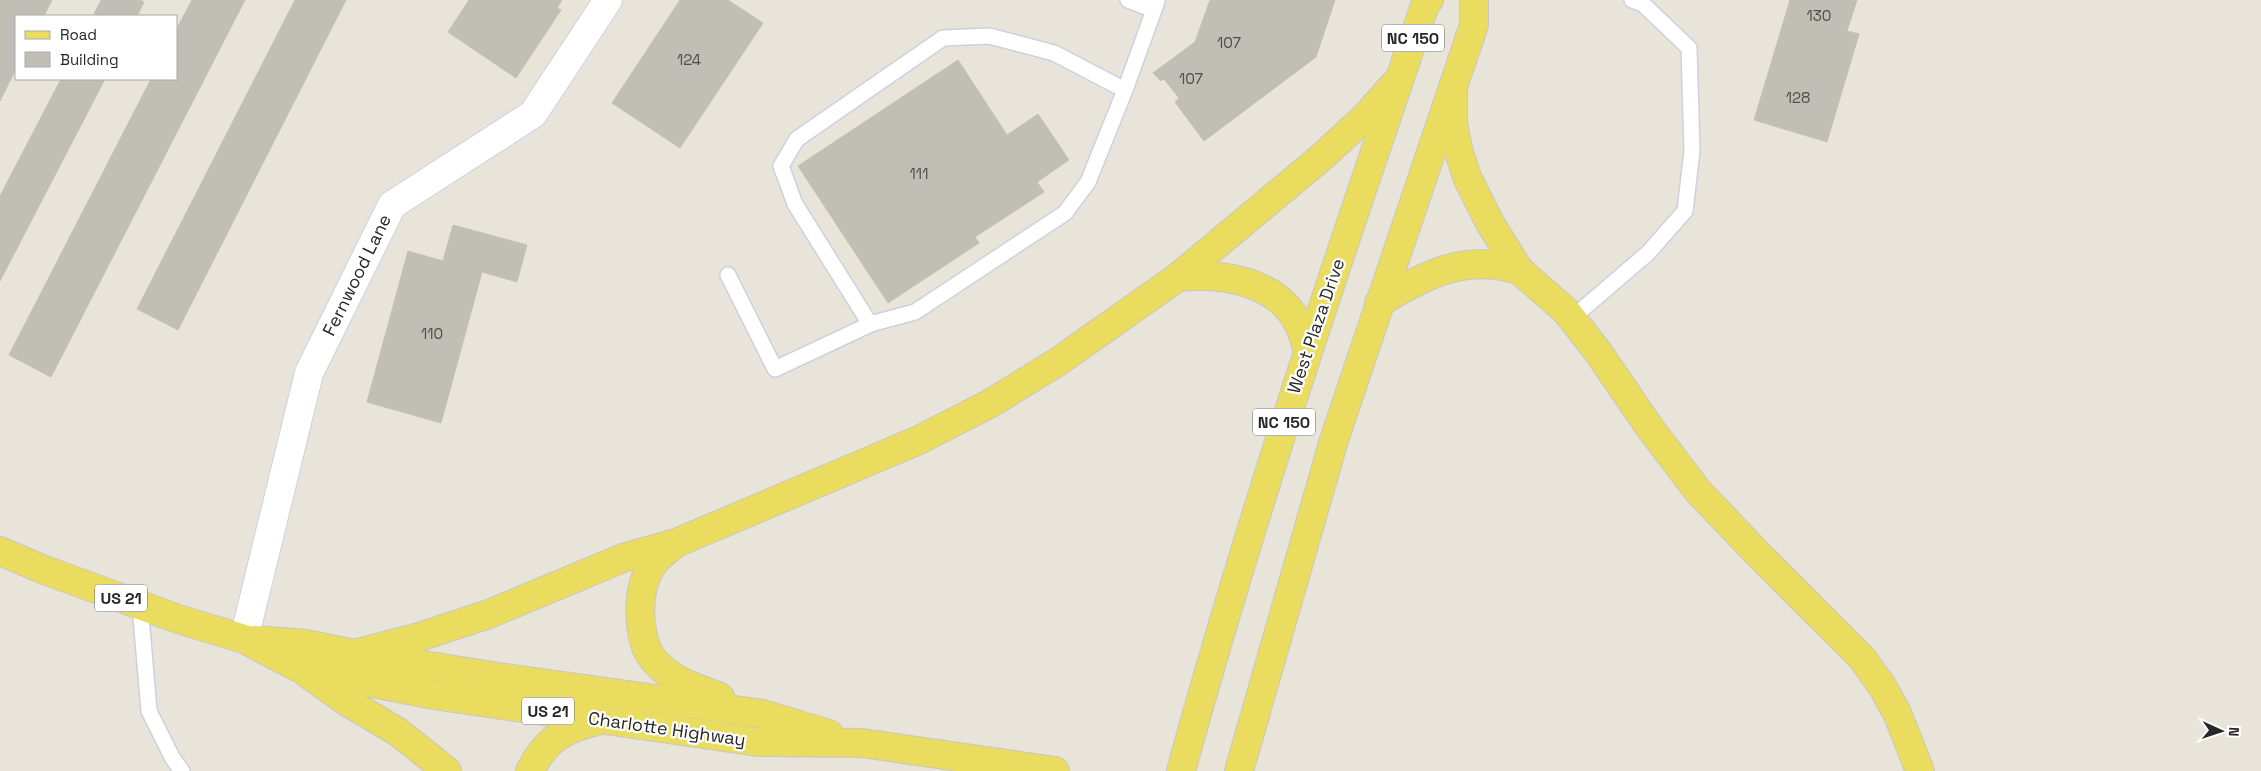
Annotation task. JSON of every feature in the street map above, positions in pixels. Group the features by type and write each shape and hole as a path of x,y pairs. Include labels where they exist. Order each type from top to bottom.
{"main road":[{"name":"West Plaza Drive","path":"1181,771 1221,626 1308,350 1400,78 1425,6 1429,0"},
{"name":"NC 150","path":"1239,771 1334,440 1474,26 1474,0"},
{"path":"354,654 419,637 490,614 623,558 676,544 919,440 983,407 1059,361 1178,277 1323,156 1366,116 1400,78"},
{"path":"1453,89 1453,123 1458,149 1467,177 1490,223 1520,270 1543,289 1598,352 1650,428 1697,490 1862,658 1882,686 1896,713 1916,769"},
{"path":"1379,303 1415,281 1435,272 1464,265 1502,264 1520,270"},
{"path":"1178,277 1206,275 1234,279 1256,285 1284,305 1299,324 1308,350"},
{"path":"676,544 656,560 642,588 640,606 646,648 655,661 669,674 691,686 763,714"},
{"name":"Charlotte Highway","path":"0,551 42,570 244,639 301,669 434,695 758,742 862,743 1054,771"},
{"name":"Charlotte Highway","path":"244,639 306,644 354,654 505,678 763,714 862,743"},
{"path":"301,669 346,701 398,732 447,771"},
{"path":"530,771 539,753 555,738 571,727 603,719"}],"street":[{"name":"Fernwood Lane","path":"244,639 309,373 392,205 533,114 608,0"}],"lane":[{"path":"728,275 775,369 873,323 916,312 1064,213 1088,182 1125,90 1155,5 1128,0"},
{"path":"1571,319 1648,253 1685,211 1692,151 1689,48 1643,4 1632,0"},
{"path":"873,323 870,324 795,204 781,166 797,139 943,38 989,36 1054,53 1125,90"},
{"path":"140,605 149,710 173,759 182,771"}],"building":[{"path":"0,0 52,0 44,15 15,15 15,71 0,101"},
{"path":"101,0 140,0 144,2 138,15 94,15"},
{"path":"192,0 245,0 51,377 9,355 150,80 178,80 178,26"},
{"path":"295,0 346,0 178,330 137,309"},
{"path":"469,0 562,0 557,8 561,10 516,78 448,32"},
{"path":"680,0 728,0 763,23 680,148 612,103"},
{"path":"1210,0 1335,0 1316,57 1204,141 1175,102 1179,98 1164,79 1161,81 1153,73 1195,42"},
{"path":"1790,0 1857,0 1847,31 1859,34 1827,142 1754,120"},
{"path":"958,60 1007,135 1038,114 1069,160 1037,182 1044,192 975,237 979,243 888,303 798,166"},
{"path":"60,80 104,80 0,281 0,196"},
{"path":"453,225 527,245 517,282 482,272 441,423 367,402 408,251 443,261"}]}
